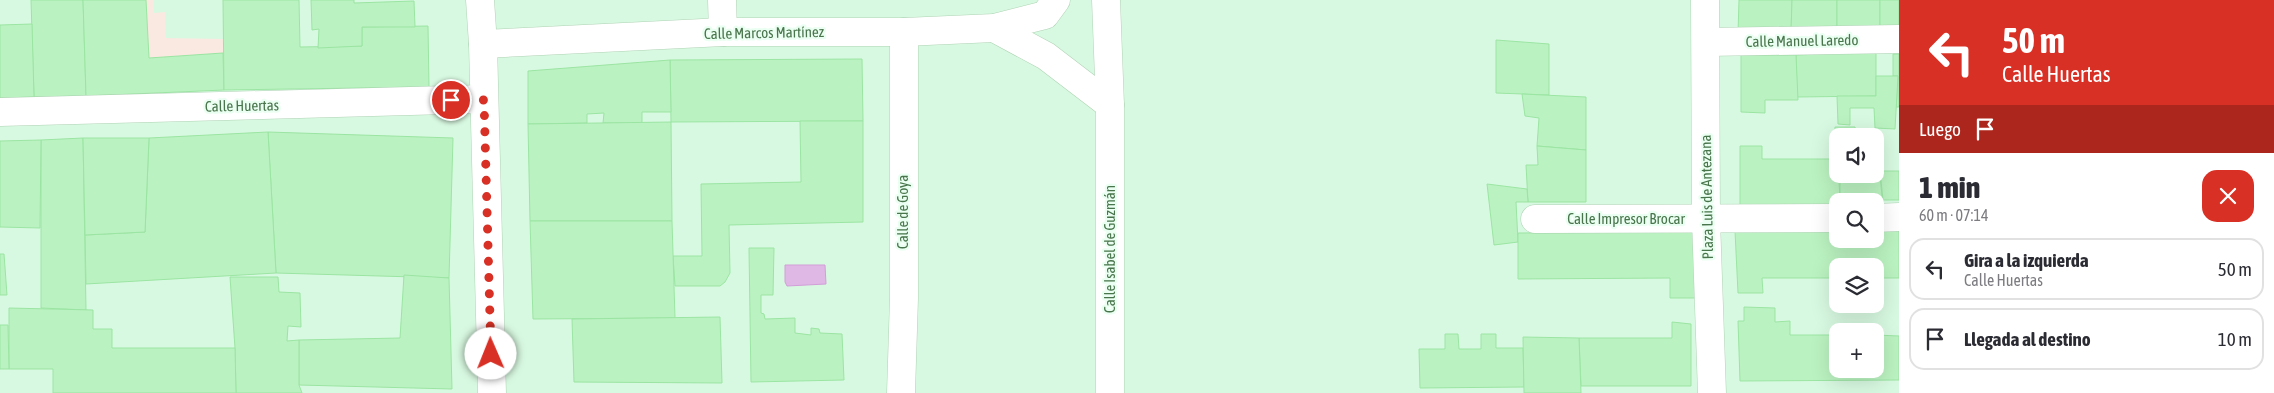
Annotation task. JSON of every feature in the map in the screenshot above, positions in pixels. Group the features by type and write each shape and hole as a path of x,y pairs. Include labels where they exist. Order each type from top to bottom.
{"street":[{"path":"480,0 483,44 492,393"},
{"path":"722,0 723,32"},
{"name":"Calle Isabel de Guzmán","path":"1106,0 1110,105 1110,393"},
{"name":"Plaza Luis de Antezana","path":"1705,0 1706,220 1712,393"},
{"name":"Calle Marcos Martínez","path":"483,44 723,32 904,32 994,28 1050,8"},
{"path":"994,28 1046,56 1110,105"},
{"name":"Calle de Goya","path":"901,393 904,298 904,32"},
{"name":"Calle Manuel Laredo","path":"1706,42 1899,40"},
{"name":"Calle Huertas","path":"0,112 484,100"},
{"name":"Calle Impresor Brocar","path":"1535,219 1706,220 1829,218"},
{"path":"1884,218 1899,218"}],"shaded area":[{"path":"0,0 1899,0 1899,393 0,393"},
{"path":"83,0 154,0 154,13 165,12 166,38 223,39 224,90 86,96"},
{"path":"785,265 825,265 826,284 787,286 785,282"}],"building":[{"path":"31,0 83,0 86,96 34,97"},
{"path":"83,0 146,0 149,58 223,53 224,90 86,96"},
{"path":"223,0 299,0 300,47 362,46 362,27 428,26 429,87 224,90"},
{"path":"311,0 354,0 354,3 414,1 415,27 362,27 362,46 318,48 319,29 312,30"},
{"path":"1739,0 1792,0 1791,33 1738,33"},
{"path":"1792,0 1837,0 1837,30 1791,33"},
{"path":"1837,0 1880,0 1880,30 1837,30"},
{"path":"1880,0 1899,0 1899,30 1880,30"},
{"path":"32,24 34,97 0,98 0,25"},
{"path":"1496,40 1549,44 1549,95 1496,93"},
{"path":"1876,52 1876,96 1797,97 1796,55"},
{"path":"1893,54 1899,54 1899,107 1896,107 1898,76 1893,76"},
{"path":"1741,55 1796,55 1798,100 1765,100 1765,113 1741,112"},
{"path":"862,59 863,121 671,122 670,60"},
{"path":"670,60 671,112 642,112 642,123 603,123 604,113 587,114 587,123 528,124 528,71"},
{"path":"1876,76 1898,76 1895,129 1875,128 1874,108 1850,108 1850,125 1838,124 1837,96 1876,96"},
{"path":"1522,94 1586,97 1586,150 1537,146 1539,118 1525,116"},
{"path":"800,121 863,121 863,222 729,225 730,273 725,282 720,286 675,286 673,256 702,256 701,184 801,182"},
{"path":"671,122 672,221 530,221 528,124"},
{"path":"1855,127 1855,128 1835,128"},
{"path":"268,132 453,138 449,278 276,273"},
{"path":"268,132 276,273 86,284 85,235 145,232 149,138"},
{"path":"83,138 86,310 41,308 41,140"},
{"path":"83,138 149,138 145,232 85,235"},
{"path":"41,140 40,228 0,227 0,141"},
{"path":"1537,146 1586,150 1586,202 1528,202 1526,165 1538,165"},
{"path":"1740,146 1762,146 1762,159 1829,159 1829,183 1839,183 1840,193 1829,193 1829,205 1740,205"},
{"path":"1884,171 1899,171 1899,200 1884,200 1884,193 1882,193 1881,183 1884,183"},
{"path":"1840,183 1881,183 1882,193 1840,193"},
{"path":"1487,184 1527,189 1528,202 1516,202 1518,242 1494,245"},
{"path":"530,221 672,221 675,318 533,319"},
{"path":"1829,230 1829,248 1884,248 1884,230 1899,230 1899,278 1884,278 1884,258 1829,258 1829,278 1762,278 1763,293 1738,293 1735,231"},
{"path":"1695,232 1696,298 1670,298 1670,278 1518,279 1518,233"},
{"path":"749,248 774,248 773,295 761,295 761,313 764,314 765,319 795,318 795,333 811,335 811,328 819,329 820,333 842,334 844,380 751,382"},
{"path":"0,254 4,254 7,295 0,295"},
{"path":"404,275 449,278 452,389 299,385 299,340 400,338"},
{"path":"230,277 278,277 279,292 300,293 301,327 288,326 287,341 299,340 299,385 302,393 236,393"},
{"path":"1744,307 1775,308 1775,322 1790,321 1790,335 1829,335 1829,378 1884,378 1884,335 1899,336 1899,380 1740,381 1738,321 1744,321"},
{"path":"9,308 93,310 93,329 112,329 112,348 235,348 236,393 53,393 53,369 9,369"},
{"path":"720,317 722,383 574,382 572,319"},
{"path":"1672,322 1691,324 1691,386 1581,386 1579,338 1672,338"},
{"path":"0,325 8,325 9,369 0,369"},
{"path":"1445,334 1458,334 1459,349 1481,349 1481,334 1496,334 1496,348 1523,348 1524,387 1420,388 1419,349 1445,349"},
{"path":"1523,337 1579,338 1581,393 1524,393"}],"route":[{"path":"451,100 484,100 491,354"}]}
